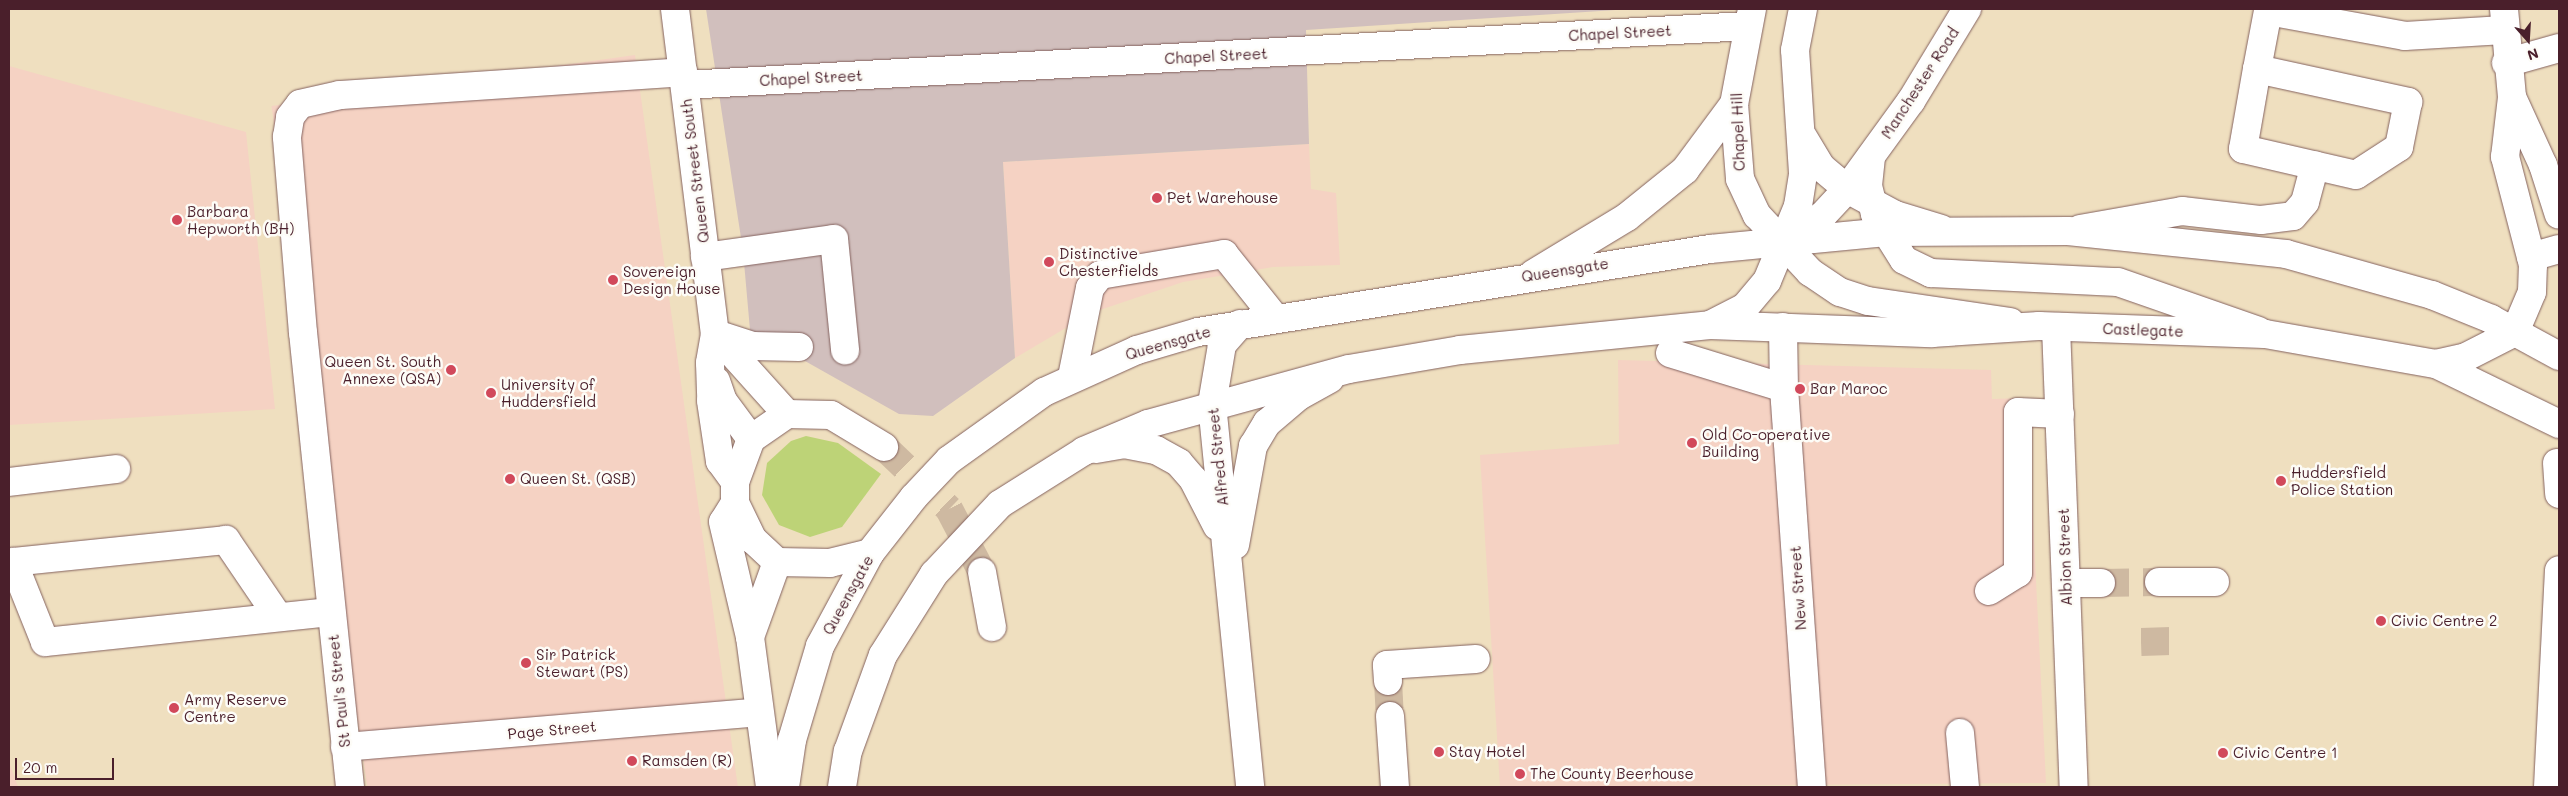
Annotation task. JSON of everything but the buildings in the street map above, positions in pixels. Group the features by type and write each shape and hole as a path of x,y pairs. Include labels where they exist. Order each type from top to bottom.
{"main road":[{"name":"Queen Street South","path":"674,9 715,334 710,362 720,461 735,492 754,540 777,562"},
{"path":"842,787 848,751 882,655 934,574 1000,504 1084,450 1212,404 1349,369 1460,350 1710,325 1744,307 1767,281 1783,243 1800,189 1795,50 1803,9"},
{"name":"Manchester Road","path":"1783,243 1823,215 1859,195 1871,157 1967,9"},
{"path":"2257,69 2408,102 2399,146 2356,175 2243,149 2257,69 2268,11 2329,14 2406,36 2504,20 2506,63 2512,98 2544,166 2559,215"},
{"name":"Chapel Street","path":"329,603 300,303 290,117 300,104 340,95 684,78 1749,17"},
{"name":"Chapel Hill","path":"1749,17 1734,104 1740,179 1757,215 1810,272 1849,295 2048,327"},
{"path":"2506,63 2559,48"},
{"path":"2436,364 2466,357 2515,332 2532,292 2532,261 2505,157 2512,98"},
{"path":"1533,274 1627,217 1685,170 1734,104"},
{"path":"1798,129 1821,167 1859,195 1895,215 1948,231"},
{"path":"2068,230 2182,211 2261,220 2293,216 2305,202 2316,165"},
{"path":"1859,195 1904,260 1931,273 2118,282 2265,334"},
{"path":"1783,243 1886,232 2068,230 2286,254 2432,295 2515,332 2559,356"},
{"path":"705,256 834,239 845,350"},
{"name":"Queensgate","path":"785,787 792,740 820,646 870,553 949,460 1000,421 1072,377 1137,350 1240,324 1533,274 1783,243"},
{"path":"2532,261 2559,249"},
{"path":"1072,377 1090,288 1100,275 1224,254 1275,318"},
{"name":"Alfred Street","path":"1240,324 1222,345 1212,404 1232,566 1250,787"},
{"name":"Castlegate","path":"1710,325 1932,334 2048,327 2265,334 2436,364 2559,424"},
{"name":"New Street","path":"1783,327 1784,388 1812,787"},
{"name":"Albion Street","path":"2048,327 2060,414 2074,787"},
{"path":"715,334 752,346 799,347"},
{"path":"715,334 787,414"},
{"path":"1670,353 1784,388"},
{"name":"Queen Street South","path":"710,362 723,401 751,439"},
{"name":"Alfred Street","path":"1232,566 1253,446 1267,423 1298,396 1349,369"},
{"path":"1989,591 2018,572 2018,412 2060,414"},
{"path":"770,787 750,637 723,522 735,492 751,439 787,414 831,415 884,447"},
{"name":"Alfred Street","path":"1084,450 1124,444 1156,450 1179,464 1211,511 1232,566"},
{"path":"2557,464 2559,494"},
{"path":"9,482 116,468"},
{"path":"277,615 226,540 11,557 45,642 277,615 329,603"},
{"path":"750,637 777,562 830,563 870,553"},
{"path":"2548,787 2559,570"},
{"path":"982,572 992,627"},
{"path":"2159,582 2216,582"},
{"path":"2066,583 2101,583"},
{"name":"St Paul's Street","path":"329,603 350,787"},
{"path":"1388,681 1387,665 1476,659"},
{"name":"Page Street","path":"346,747 759,712"},
{"path":"1390,716 1395,787"},
{"path":"1960,733 1965,787"}],"shaded area":[{"path":"706,9 1631,9 1306,30 1309,144 1003,162 1015,358 933,416 899,414 750,330 743,251"},
{"name":"University of Huddersfield","path":"635,55 738,787 367,787 272,106"},
{"path":"9,66 246,132 275,409 9,425"},
{"path":"1309,144 1311,189 1336,193 1340,265 1273,267 1183,282 1091,313 1015,358 1003,162"},
{"path":"1618,360 1991,370 1992,399 2027,398 2046,783 1500,787 1480,455 1619,444"},
{"path":"9,762 18,787 9,787"}],"green space":[{"path":"806,436 838,443 881,474 842,527 810,537 779,525 762,495 767,463 791,441"}],"tunnel":[{"path":"884,447 949,509 982,572"},
{"path":"2101,583 2159,582"},
{"path":"2141,642 2171,641"},
{"path":"1388,681 1390,716"}],"place":[{"name":"Pet Warehouse","path":"1157,198"},
{"name":"Barbara Hepworth (BH)","path":"177,220"},
{"name":"Distinctive Chesterfields","path":"1049,262"},
{"name":"Sovereign Design House","path":"613,280"},
{"name":"Queen St. South Annexe (QSA)","path":"451,370"},
{"name":"Bar Maroc","path":"1800,389"},
{"name":"University of Huddersfield","path":"491,393"},
{"name":"Old Co-operative Building","path":"1692,443"},
{"name":"Queen St. (QSB)","path":"510,479"},
{"name":"Huddersfield Police Station","path":"2281,481"},
{"name":"Civic Centre 2","path":"2381,621"},
{"name":"Sir Patrick Stewart (PS)","path":"526,663"},
{"name":"Army Reserve Centre","path":"174,708"},
{"name":"Stay Hotel","path":"1439,752"},
{"name":"Civic Centre 1","path":"2223,753"},
{"name":"Ramsden (R)","path":"632,761"},
{"name":"The County Beerhouse","path":"1520,774"}]}
